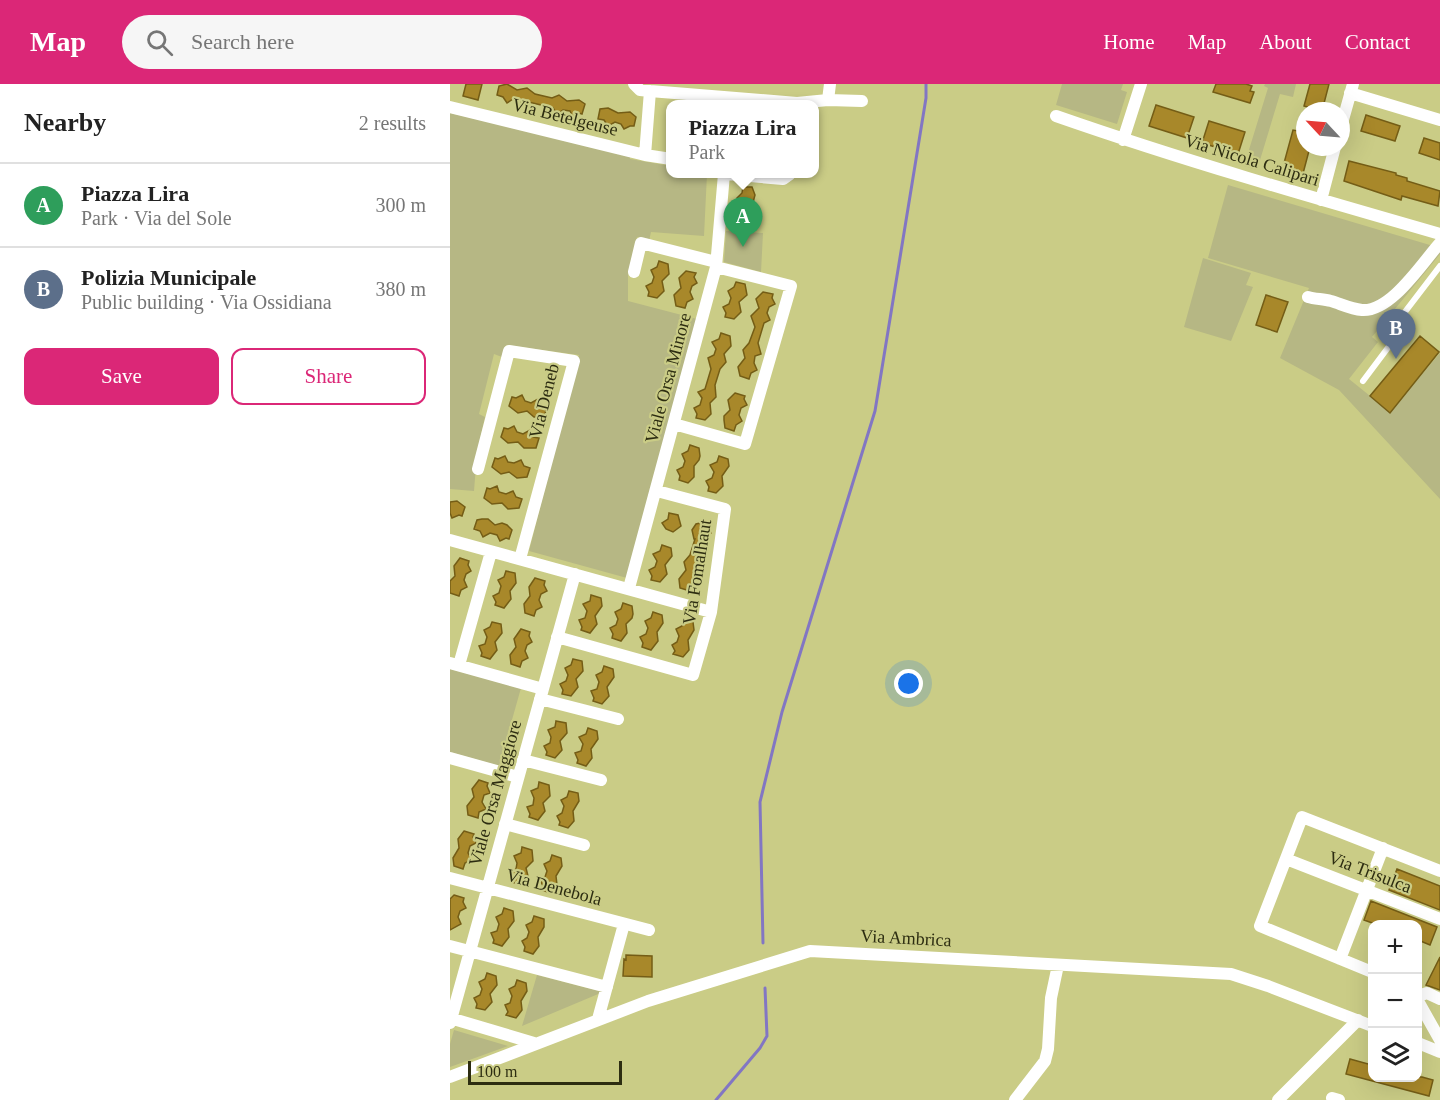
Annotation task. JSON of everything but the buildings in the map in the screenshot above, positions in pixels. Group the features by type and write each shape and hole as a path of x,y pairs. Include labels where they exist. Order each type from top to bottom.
{"street":[{"path":"634,84 640,90 722,100"},
{"path":"730,100 731,84"},
{"path":"828,100 830,84"},
{"path":"1123,140 1141,84"},
{"path":"1352,89 1440,120"},
{"path":"645,155 650,91"},
{"path":"819,101 862,101"},
{"name":"Via Betelgeuse","path":"450,107 666,158"},
{"name":"Via Nicola Calipari","path":"1056,116 1123,140 1440,234"},
{"path":"1320,200 1332,156"},
{"name":"Viale Orsa Minore","path":"629,588 675,424 716,264 725,178"},
{"path":"634,273 641,243 791,286 745,444 675,424"},
{"path":"1308,297 1329,300 1361,310 1371,310 1384,304 1395,294 1440,243"},
{"name":"Via Deneb","path":"478,468 508,351 574,361 520,559"},
{"name":"Via Fomalhaut","path":"557,637 693,675 711,612 726,510 657,491"},
{"path":"450,540 711,612"},
{"path":"491,552 454,664 618,719"},
{"name":"Viale Orsa Maggiore","path":"450,1020 575,574"},
{"path":"450,758 518,777"},
{"path":"523,760 601,780"},
{"path":"1368,970 1260,926 1302,817 1440,871"},
{"path":"505,824 584,846"},
{"path":"1340,959 1383,848"},
{"name":"Via Trisulca","path":"1286,859 1440,919"},
{"name":"Via Denebola","path":"450,878 649,930"},
{"path":"598,1019 624,924"},
{"path":"450,946 607,987"},
{"name":"Via Ambrica","path":"450,1077 648,1001 810,951 1231,974 1368,1024"},
{"path":"1015,1100 1045,1061 1048,1049 1051,998 1058,965"},
{"path":"1422,995 1427,993 1440,999"},
{"path":"1422,1008 1440,1040"},
{"path":"450,1020 534,1043"},
{"path":"1278,1100 1358,1020"},
{"path":"1422,1045 1440,1052"}],"lane":[{"path":"1363,381 1396,337 1398,321 1440,266"}],"green space":[{"path":"1062,84 1123,84 1121,90 1127,92 1117,124 1056,105"},
{"path":"1265,84 1296,84 1293,97 1280,94 1257,170 1244,166 1268,88 1264,86"},
{"path":"450,113 630,155 630,159 666,165 666,178 707,178 704,236 651,232 649,241 637,237 628,273 628,301 697,319 627,578 529,551 579,355 506,345 502,357 494,354 479,414 485,417 477,452 474,491 450,489"},
{"path":"1228,185 1440,248 1440,254 1372,337 1378,342 1349,379 1390,412 1440,353 1440,499 1339,390 1280,358 1309,288 1208,258"},
{"path":"726,231 763,233 761,272 724,262"},
{"path":"1203,258 1251,273 1246,285 1253,287 1231,341 1184,327"},
{"path":"450,669 521,688 499,766 450,752"},
{"path":"537,975 603,992 522,1026"},
{"path":"454,1030 508,1046 450,1067 450,1044"}],"waterway":[{"path":"763,943 760,802 782,712 875,411 926,98 926,84"},
{"path":"716,1100 760,1048 767,1036 765,988"}],"place":[{"name":"Piazza Lira","path":"743,247"},
{"name":"Polizia Municipale","path":"1396,359"}]}
